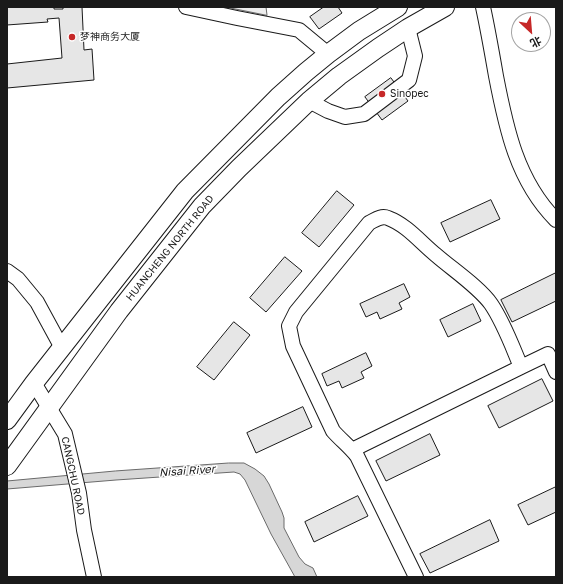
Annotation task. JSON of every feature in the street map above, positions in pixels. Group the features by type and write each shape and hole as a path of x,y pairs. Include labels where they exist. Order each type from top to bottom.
{"main road":[{"path":"7,420 34,383 185,191 278,97 328,54 359,31 398,7"},
{"name":"HUANCHENG NORTH ROAD","path":"7,466 119,311 202,206 239,168 309,101 339,76 408,28 445,7"}],"street":[{"path":"186,7 299,30 328,54"},
{"path":"483,7 502,104 513,149 526,180 547,211 556,220"},
{"path":"309,101 328,111 345,117 364,114 409,80 415,56 408,28"},
{"path":"416,577 357,456 333,430 293,346 290,326 296,312 369,223 380,217 387,217 401,224 477,288 490,302 502,322 521,367"},
{"path":"7,271 18,279 37,302 62,348"},
{"path":"352,450 548,354 556,372"},
{"name":"CANGCHU ROAD","path":"34,383 65,434 79,493 84,530 94,577"}],"shaded area":[{"path":"226,7 266,7 267,15"}],"water":[{"name":"Nisai River","path":"244,463 264,476 282,512 284,518 284,528 299,557 305,564 313,568 317,577 295,577 271,534 245,480 240,474 234,472 7,489 7,481 115,471"}],"building":[{"name":"梦神商务大厦","path":"7,7 54,7 54,9 63,9 63,7 82,7 84,50 92,49 94,80 7,88 7,64 62,58 59,18 47,19 48,22 7,25"},
{"path":"324,7 338,7 342,13 319,29 310,17"},
{"path":"391,78 408,101 382,120 365,97"},
{"path":"337,191 354,205 319,247 302,233"},
{"path":"491,200 500,219 450,242 441,223"},
{"path":"285,257 302,271 266,312 250,298"},
{"path":"556,273 556,301 512,322 501,300"},
{"path":"404,284 410,297 399,303 402,309 380,319 377,312 366,317 360,304"},
{"path":"473,304 481,321 448,337 440,320"},
{"path":"234,322 250,335 214,380 197,367"},
{"path":"366,353 372,366 361,372 364,378 342,388 339,381 327,386 322,374"},
{"path":"542,379 553,401 499,428 488,406"},
{"path":"303,407 312,427 256,453 247,433"},
{"path":"430,434 440,455 386,481 376,461"},
{"path":"556,487 556,512 528,525 518,505"},
{"path":"358,496 368,516 314,542 305,522"},
{"path":"490,520 499,541 430,573 420,554"}],"place":[{"name":"梦神商务大厦","path":"72,37"},
{"name":"Sinopec","path":"382,94"}]}
